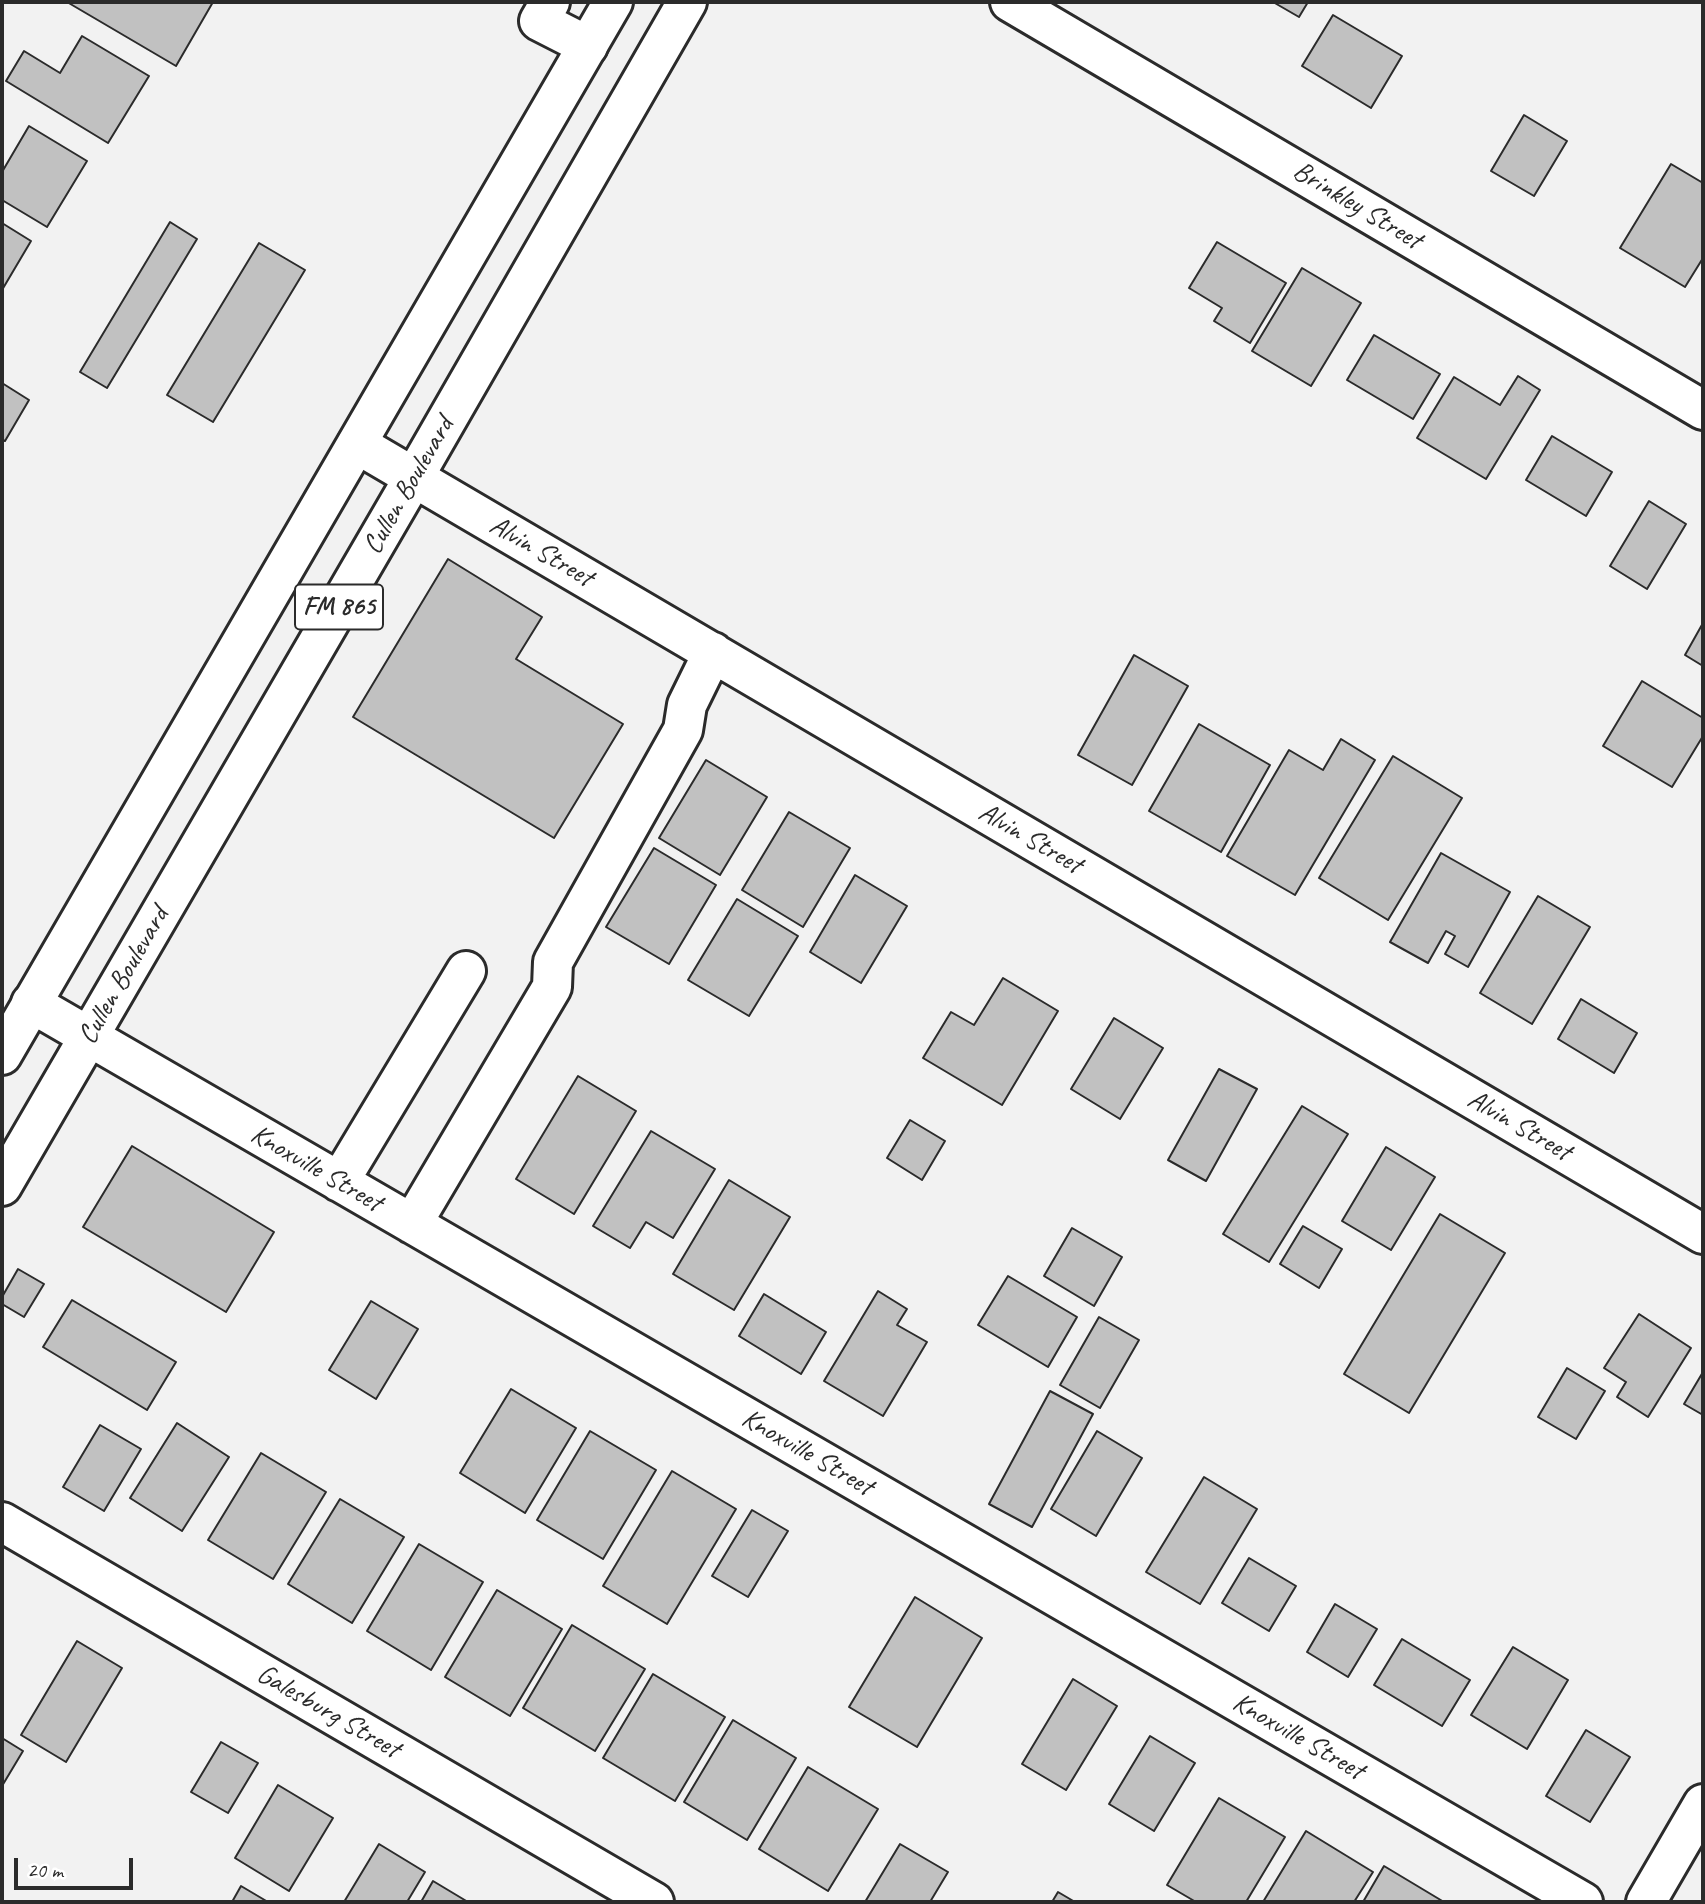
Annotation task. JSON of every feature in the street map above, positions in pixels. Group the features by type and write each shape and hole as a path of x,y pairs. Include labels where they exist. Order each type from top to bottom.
{"street":[{"path":"550,2 539,21 588,46"},
{"name":"FM 865","path":"2,1055 613,2"},
{"name":"Cullen Boulevard","path":"2,1186 687,2"},
{"name":"Brinkley Street","path":"1010,2 1703,410"},
{"name":"Alvin Street","path":"356,444 1703,1234"},
{"path":"412,1224 552,987 553,962 683,730 687,705 713,653"},
{"path":"339,1182 466,971"},
{"name":"Knoxville Street","path":"32,1003 1583,1902"},
{"name":"Galesburg Street","path":"2,1522 654,1902"},
{"path":"1646,1902 1703,1804"}],"building":[{"path":"67,2 213,2 176,66"},
{"path":"1273,2 1308,2 1299,17"},
{"path":"1333,15 1402,56 1371,108 1302,66"},
{"path":"82,36 149,76 108,143 6,81 24,51 60,73"},
{"path":"1524,115 1567,141 1534,196 1491,171"},
{"path":"29,126 87,161 47,227 2,200 2,172"},
{"path":"1671,164 1703,183 1703,258 1685,287 1620,248"},
{"path":"170,222 197,239 107,388 80,372"},
{"path":"2,223 31,241 2,290"},
{"path":"1217,242 1286,283 1250,343 1214,321 1222,308 1189,288"},
{"path":"259,243 305,270 213,422 167,395"},
{"path":"1302,268 1361,303 1311,386 1252,351"},
{"path":"1374,335 1440,374 1413,419 1347,380"},
{"path":"1518,376 1540,390 1486,479 1417,438 1454,377 1500,405"},
{"path":"2,383 29,400 5,441 2,440"},
{"path":"1552,436 1612,472 1586,516 1526,480"},
{"path":"1649,501 1686,524 1647,589 1610,566"},
{"path":"448,559 542,617 516,659 623,724 554,838 353,717"},
{"path":"1703,623 1703,666 1685,655"},
{"path":"1134,655 1188,686 1132,785 1078,755"},
{"path":"1642,681 1703,718 1703,736 1672,787 1603,746"},
{"path":"1199,724 1270,765 1221,852 1149,811"},
{"path":"1341,739 1375,760 1295,895 1227,856 1289,750 1323,770"},
{"path":"1393,756 1462,798 1388,920 1319,878"},
{"path":"706,760 767,797 720,875 659,838"},
{"path":"789,812 850,848 803,927 742,890"},
{"path":"654,848 716,885 669,964 606,927"},
{"path":"1441,853 1510,892 1468,967 1445,954 1455,936 1446,931 1428,963 1390,942"},
{"path":"855,875 907,906 861,983 810,952"},
{"path":"1538,896 1590,927 1532,1024 1480,993"},
{"path":"737,899 798,936 749,1016 688,980"},
{"path":"1003,978 1058,1011 1002,1105 923,1058 951,1012 974,1025"},
{"path":"1581,999 1637,1033 1614,1073 1558,1039"},
{"path":"1114,1018 1163,1048 1120,1119 1071,1089"},
{"path":"1219,1069 1257,1089 1206,1181 1168,1160"},
{"path":"578,1076 636,1111 574,1214 516,1179"},
{"path":"1302,1106 1348,1134 1269,1262 1223,1234"},
{"path":"910,1120 945,1141 922,1180 887,1158"},
{"path":"651,1131 715,1169 673,1238 646,1222 630,1248 593,1226"},
{"path":"132,1146 274,1232 226,1312 83,1227"},
{"path":"1386,1147 1435,1177 1391,1250 1342,1221"},
{"path":"729,1180 790,1217 734,1310 673,1274"},
{"path":"1440,1214 1505,1253 1409,1413 1344,1374"},
{"path":"1303,1226 1342,1249 1319,1288 1280,1264"},
{"path":"1072,1228 1122,1257 1094,1306 1044,1276"},
{"path":"18,1269 44,1284 24,1317 2,1304 2,1297"},
{"path":"1008,1276 1077,1317 1048,1367 978,1325"},
{"path":"878,1291 907,1309 897,1325 927,1342 883,1416 824,1381"},
{"path":"764,1294 826,1332 801,1374 739,1336"},
{"path":"72,1300 176,1362 147,1410 43,1347"},
{"path":"371,1301 418,1329 376,1399 329,1370"},
{"path":"1639,1314 1691,1348 1648,1417 1617,1397 1626,1382 1604,1368"},
{"path":"1099,1317 1139,1340 1100,1408 1060,1385"},
{"path":"1567,1368 1605,1391 1576,1439 1538,1417"},
{"path":"1703,1372 1703,1415 1684,1404"},
{"path":"511,1389 576,1428 525,1513 460,1473"},
{"path":"1050,1391 1093,1414 1032,1527 989,1504"},
{"path":"177,1423 229,1457 182,1531 130,1498"},
{"path":"100,1425 141,1449 104,1511 63,1487"},
{"path":"590,1431 656,1470 603,1559 537,1520"},
{"path":"1097,1431 1142,1458 1096,1536 1051,1509"},
{"path":"261,1453 326,1492 273,1579 208,1540"},
{"path":"672,1471 736,1509 667,1624 603,1586"},
{"path":"1204,1477 1257,1509 1200,1604 1146,1572"},
{"path":"340,1499 404,1537 352,1623 288,1584"},
{"path":"752,1510 788,1531 748,1597 712,1576"},
{"path":"419,1544 483,1582 431,1670 367,1631"},
{"path":"1249,1558 1296,1586 1269,1631 1222,1603"},
{"path":"497,1590 562,1629 510,1716 445,1677"},
{"path":"915,1597 982,1638 917,1747 849,1707"},
{"path":"1335,1604 1377,1629 1348,1677 1307,1652"},
{"path":"572,1625 645,1669 595,1751 523,1708"},
{"path":"1402,1639 1470,1680 1442,1726 1374,1685"},
{"path":"77,1641 122,1668 66,1762 21,1735"},
{"path":"1513,1647 1568,1680 1527,1749 1471,1715"},
{"path":"653,1674 725,1717 675,1801 603,1758"},
{"path":"1073,1679 1117,1706 1066,1790 1022,1764"},
{"path":"733,1720 796,1758 747,1840 684,1802"},
{"path":"1586,1730 1630,1757 1590,1822 1546,1796"},
{"path":"1150,1736 1195,1763 1154,1831 1109,1804"},
{"path":"2,1738 23,1751 2,1786"},
{"path":"221,1742 258,1763 228,1813 191,1792"},
{"path":"808,1767 878,1809 828,1891 759,1849"},
{"path":"278,1785 333,1818 289,1891 235,1858"},
{"path":"1219,1798 1285,1837 1246,1902 1196,1902 1167,1885"},
{"path":"1306,1831 1373,1872 1354,1902 1263,1902"},
{"path":"379,1844 425,1872 407,1902 344,1902"},
{"path":"900,1844 948,1872 930,1902 865,1902"},
{"path":"1384,1866 1444,1902 1363,1902"},
{"path":"433,1881 468,1902 421,1902"},
{"path":"241,1886 268,1902 232,1902"},
{"path":"1058,1892 1075,1902 1052,1902"}]}
